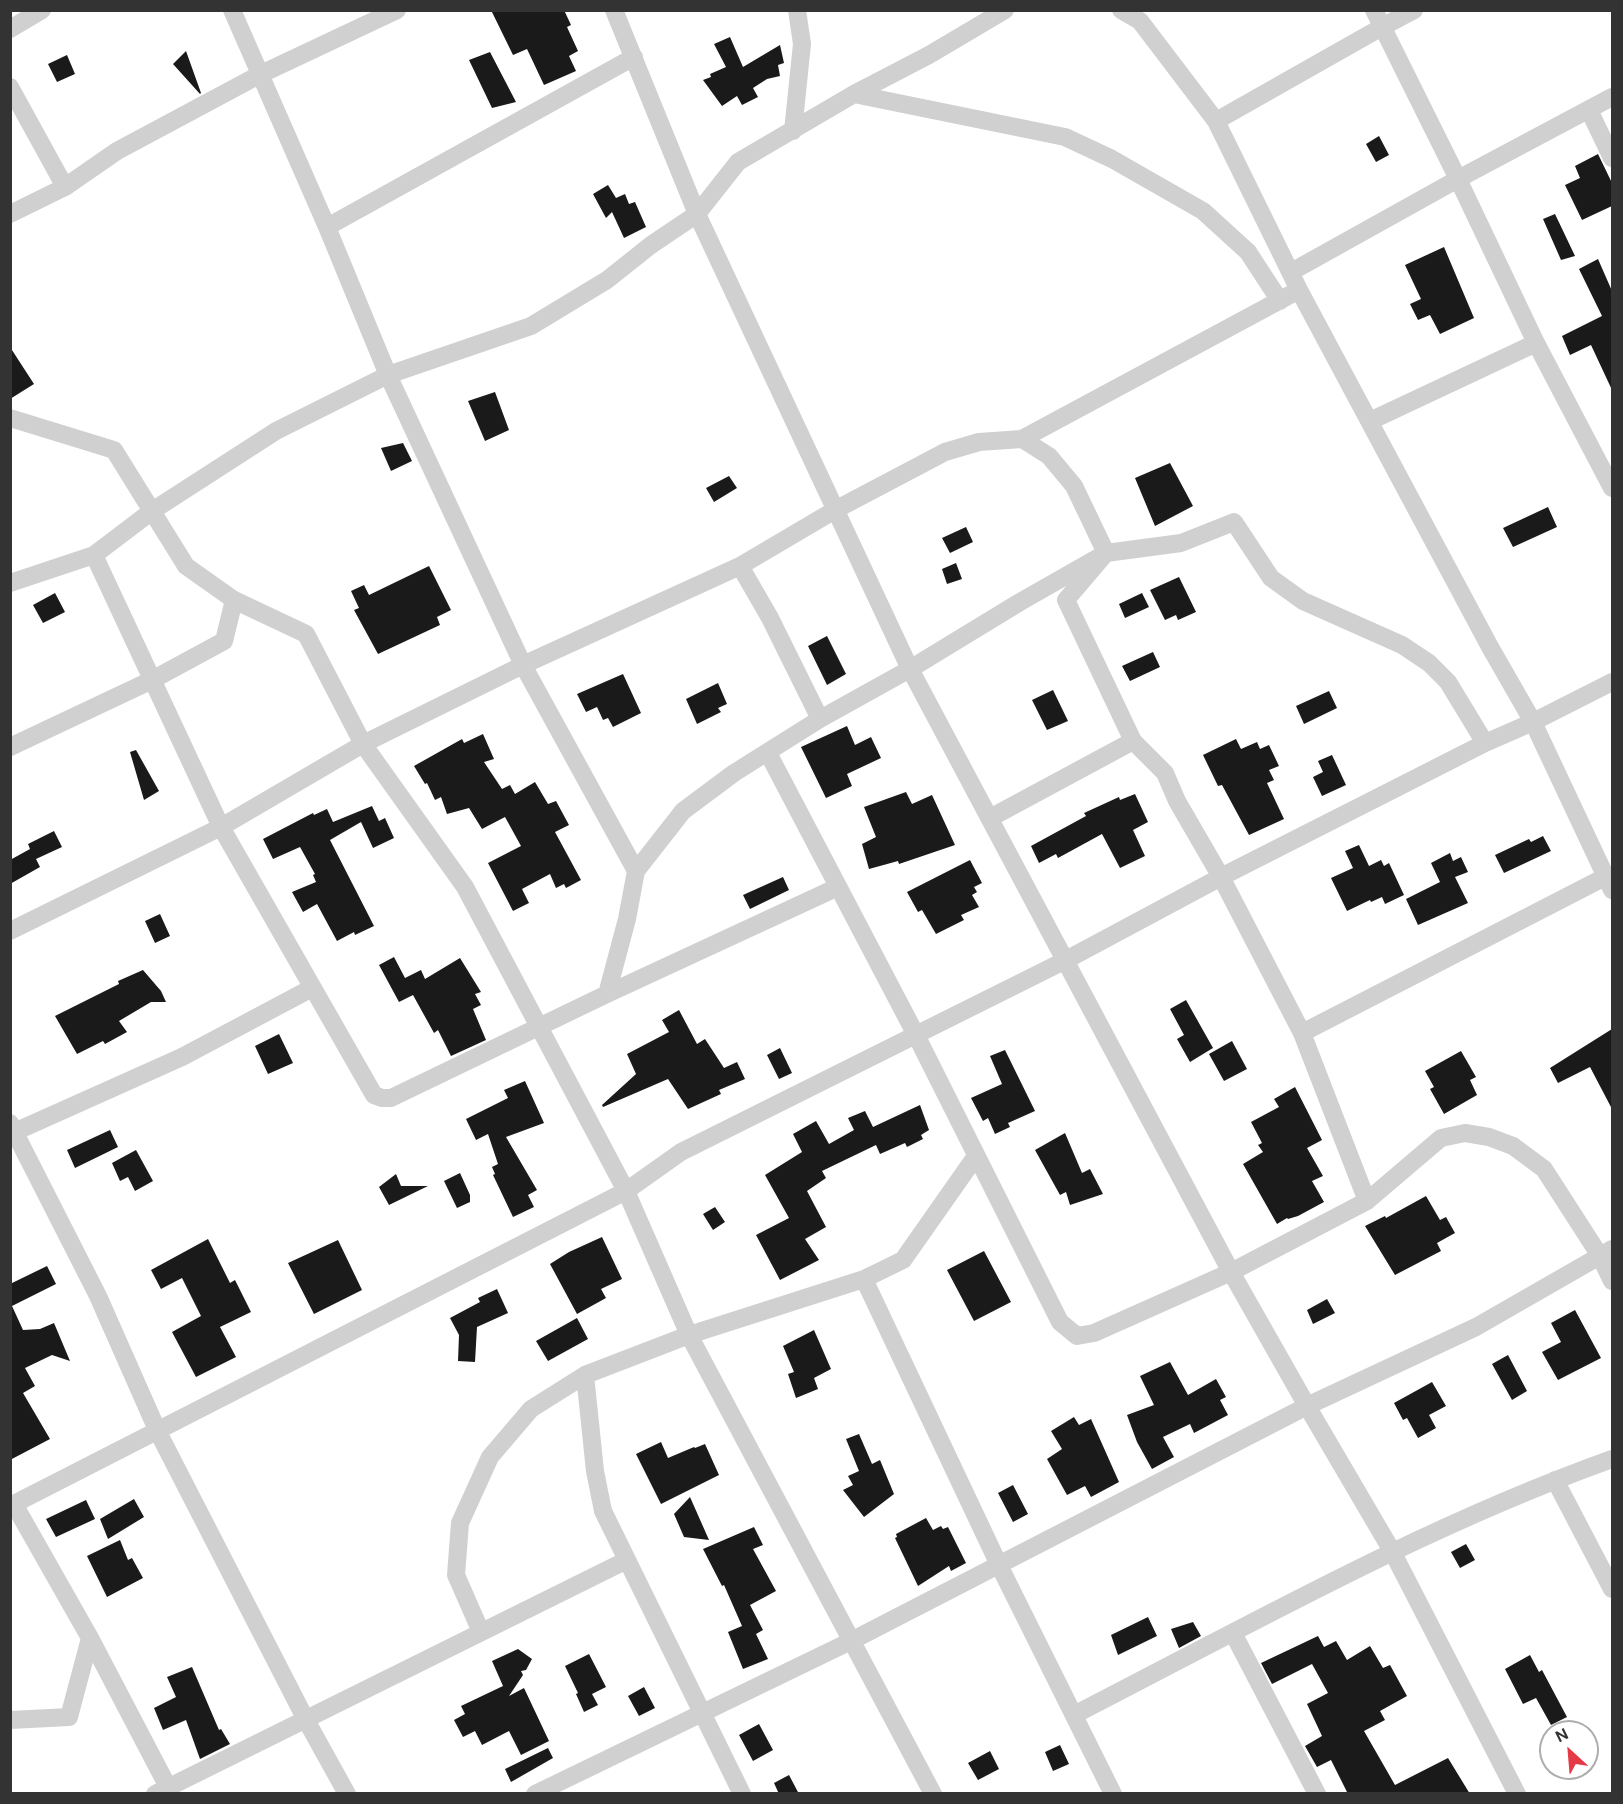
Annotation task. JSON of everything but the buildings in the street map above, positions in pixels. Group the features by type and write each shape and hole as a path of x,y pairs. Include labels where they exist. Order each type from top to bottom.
{"street":[{"path":"10,29 42,10"},
{"path":"232,10 327,227 388,375 523,665 636,871"},
{"path":"10,214 65,187 117,151 259,75 397,10"},
{"path":"614,10 697,214 910,669 1231,1272 1392,1551 1517,1794"},
{"path":"793,131 802,44 797,10"},
{"path":"10,583 93,555 152,511 276,431 388,375 531,326 607,280 651,245 697,214 738,162 854,94 929,56 1005,10"},
{"path":"1121,10 1140,21 1216,121 1299,290 1533,722 1609,884 1302,1033"},
{"path":"1216,121 1378,19 1414,10"},
{"path":"1378,19 1536,343 1612,488"},
{"path":"327,227 634,57"},
{"path":"10,87 65,187"},
{"path":"854,94 1065,137 1112,159 1203,212 1248,252 1280,301"},
{"path":"1291,272 1612,97"},
{"path":"1589,110 1612,158"},
{"path":"10,931 221,827 363,744 523,665 740,566 835,510 945,452 979,442 1022,439 1299,290"},
{"path":"1370,421 1536,343"},
{"path":"10,418 114,450 186,566 234,600 306,634 363,744 465,887 626,1191 689,1335 933,1794"},
{"path":"1022,439 1049,456 1074,486 1106,553"},
{"path":"607,994 627,919 636,871 683,812 734,773 820,719 910,669 1106,553 1181,543 1234,522 1271,578 1303,601 1402,645 1430,663 1448,682 1485,743"},
{"path":"1106,553 1066,600 1133,741 1165,772 1177,801 1221,877 1302,1033 1367,1201"},
{"path":"93,555 221,827 374,1095 391,1098 607,994 838,887"},
{"path":"740,566 770,618 820,719"},
{"path":"10,747 152,680 224,641 234,600"},
{"path":"627,1560 162,1791 90,1638 12,1505 626,1191 681,1152 1066,960 1221,877 1485,743 1533,722 1612,682"},
{"path":"990,818 1133,741"},
{"path":"768,753 916,1035 1060,1322 1077,1336 1094,1333 1231,1272 1367,1201 1441,1138 1465,1133 1489,1137 1514,1146 1544,1169 1606,1253 1612,1281"},
{"path":"312,988 182,1057 12,1130 98,1296 158,1432 306,1720 347,1794"},
{"path":"481,1632 456,1575 460,1523 490,1457 531,1409 585,1375 689,1335 864,1279 903,1260 976,1156"},
{"path":"535,1794 851,1641 1307,1406 1476,1327 1606,1253"},
{"path":"864,1279 999,1565 1113,1794"},
{"path":"585,1375 595,1471 603,1511 742,1794"},
{"path":"1074,1715 1392,1551 1555,1480 1612,1459"},
{"path":"1555,1480 1612,1589"},
{"path":"1233,1633 1317,1794"},
{"path":"10,1719 69,1718 90,1638"}]}
